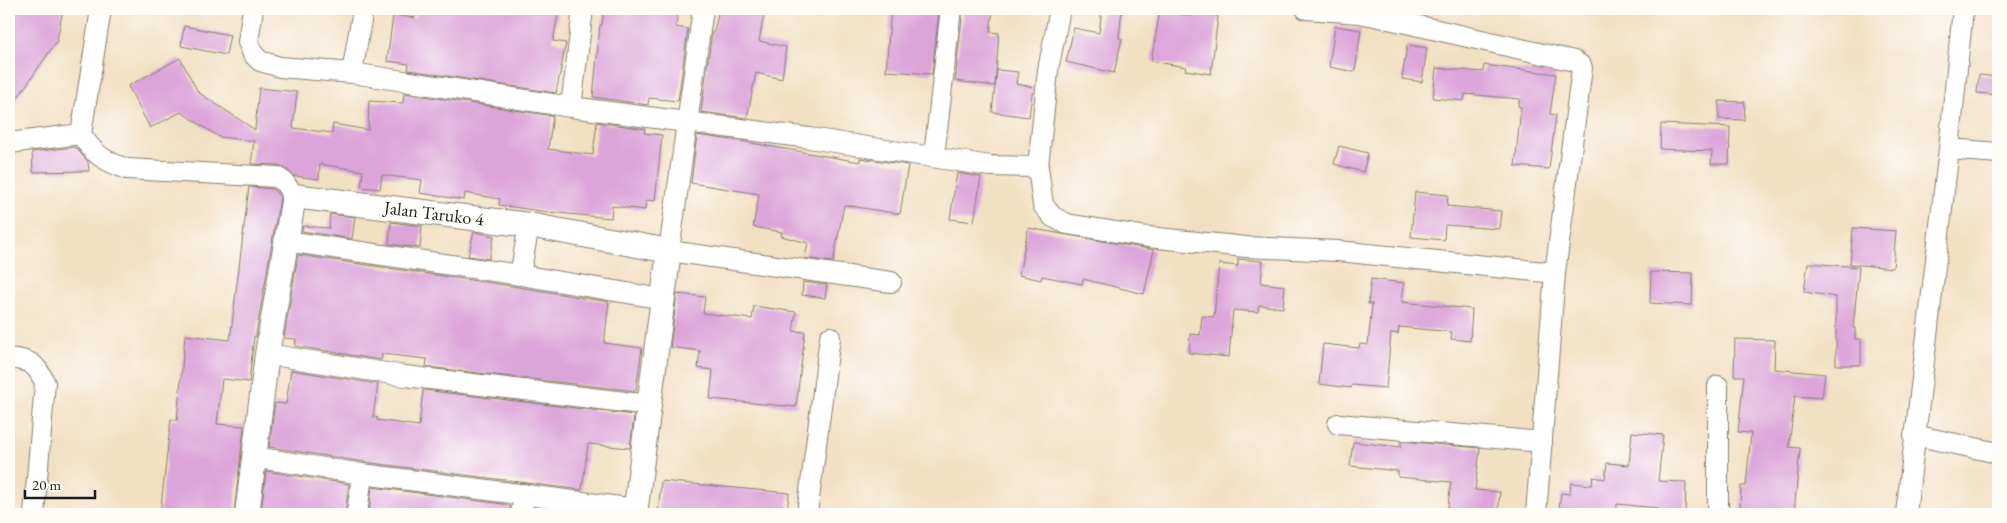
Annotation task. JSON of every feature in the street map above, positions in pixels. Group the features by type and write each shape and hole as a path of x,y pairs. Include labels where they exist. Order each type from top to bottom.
{"street":[{"path":"101,9 81,134 89,147 107,162 127,169 277,177 284,182 294,196 267,354 247,514"},
{"path":"254,9 248,42 253,54 260,61 280,67 352,74 571,108 809,138 990,166 1038,167"},
{"path":"352,74 363,9"},
{"path":"571,108 583,9"},
{"path":"254,457 362,474 524,494 635,512 703,9"},
{"path":"934,156 950,9"},
{"path":"1060,9 1048,70 1038,167 1043,205 1053,217 1067,224 1148,237 1246,247 1338,252 1555,273"},
{"path":"1306,9 1359,13 1384,18 1574,61 1582,68 1555,273 1536,514"},
{"path":"1906,514 1949,149 1963,9"},
{"path":"9,143 81,134"},
{"path":"1949,149 1998,153"},
{"name":"Jalan Taruko 4","path":"294,196 529,225 669,251 891,282"},
{"path":"520,276 529,225"},
{"path":"286,241 663,299"},
{"path":"807,514 830,337"},
{"path":"267,354 404,376 650,404"},
{"path":"9,358 26,360 34,364 41,373 45,383 34,514"},
{"path":"1718,386 1718,514"},
{"path":"1338,424 1542,442"},
{"path":"1914,435 1998,453"},
{"path":"357,514 362,474"},
{"path":"521,514 524,494"}],"building":[{"path":"9,9 63,9 57,41 9,110"},
{"path":"416,9 559,9 553,41 566,43 556,93 408,70 409,64 387,61 393,15 415,18"},
{"path":"604,9 678,9 676,27 688,29 678,101 649,98 648,105 593,97 600,25 602,25"},
{"path":"719,9 765,9 759,41 786,47 782,79 756,73 747,118 701,112 712,32 714,32"},
{"path":"891,9 939,9 932,74 886,71"},
{"path":"963,9 993,9 990,32 999,33 995,86 955,81"},
{"path":"1102,9 1122,9 1119,38 1122,39 1114,73 1066,62 1074,28 1099,33"},
{"path":"1160,11 1192,16 1193,13 1218,16 1211,74 1185,70 1186,67 1151,61"},
{"path":"184,26 230,35 226,55 181,46"},
{"path":"1335,26 1361,30 1355,72 1329,67"},
{"path":"1407,45 1427,48 1422,82 1402,79"},
{"path":"180,58 198,92 255,130 259,88 297,92 293,128 332,133 333,124 368,130 369,101 403,103 404,93 553,116 548,149 593,155 597,122 645,129 644,133 662,135 655,201 646,200 645,210 612,206 611,218 499,205 500,199 465,193 464,200 420,193 422,180 382,175 380,189 361,187 363,171 320,164 319,179 294,176 284,167 278,165 251,164 254,141 219,137 181,112 150,128 128,86"},
{"path":"1484,65 1556,74 1550,114 1556,115 1549,169 1515,166 1521,107 1518,106 1520,99 1465,94 1464,101 1433,98 1436,68 1483,72"},
{"path":"997,70 1018,72 1016,84 1033,87 1029,117 992,112"},
{"path":"1979,75 1998,77 1998,95 1977,93"},
{"path":"1719,101 1745,102 1744,120 1719,119"},
{"path":"1661,124 1730,127 1729,164 1711,164 1712,151 1660,149"},
{"path":"697,135 860,162 860,158 908,165 900,214 844,205 833,262 805,258 808,243 781,236 782,232 753,227 759,194 691,183"},
{"path":"1339,146 1368,153 1363,172 1334,164"},
{"path":"75,147 88,162 89,171 33,172 32,152"},
{"path":"957,173 981,177 974,222 950,219"},
{"path":"249,187 273,189 280,197 256,337 254,336 249,382 222,379 217,424 244,426 234,514 160,514 171,419 177,420 185,335 230,340"},
{"path":"1415,192 1448,195 1447,206 1501,211 1499,229 1445,225 1444,240 1411,237"},
{"path":"330,214 355,217 352,239 302,231 303,226 329,228"},
{"path":"391,222 422,226 420,248 389,244"},
{"path":"1028,228 1154,250 1144,294 1083,279 1082,284 1042,276 1041,280 1019,275"},
{"path":"1853,228 1896,231 1893,268 1850,264"},
{"path":"474,232 494,236 489,259 468,256"},
{"path":"298,255 609,302 604,343 642,348 636,391 426,367 427,359 382,354 381,360 295,346 296,339 284,338"},
{"path":"1238,259 1263,261 1261,283 1285,286 1283,308 1259,305 1258,312 1233,310 1229,357 1189,353 1190,334 1200,335 1202,316 1214,317 1219,264 1238,266"},
{"path":"1808,263 1859,267 1853,328 1855,328 1855,339 1861,339 1861,365 1836,365 1836,297 1804,292"},
{"path":"1651,272 1693,273 1692,305 1650,303"},
{"path":"1371,279 1404,283 1402,302 1472,309 1470,341 1451,339 1452,332 1399,327 1398,334 1391,333 1386,388 1352,385 1351,388 1319,384 1323,344 1359,348 1360,344 1368,345 1372,304 1368,304"},
{"path":"803,282 827,285 825,298 802,295"},
{"path":"677,294 705,297 703,313 752,319 754,306 796,312 793,331 805,332 796,407 710,399 713,370 698,368 700,351 670,347"},
{"path":"1735,339 1775,340 1774,369 1825,374 1822,398 1795,396 1789,447 1800,448 1794,514 1740,514 1741,486 1746,486 1751,433 1738,432 1744,376 1734,376"},
{"path":"291,370 378,384 373,417 377,417 377,420 419,426 423,390 634,415 630,448 588,444 582,490 364,462 269,447 275,403 286,404"},
{"path":"1632,432 1663,435 1658,481 1686,482 1685,514 1657,514 1657,508 1617,504 1616,514 1558,514 1561,493 1570,494 1571,483 1592,485 1593,477 1605,479 1607,463 1629,465"},
{"path":"1401,441 1480,448 1475,490 1500,492 1498,514 1447,514 1451,482 1398,477 1398,471 1350,466 1353,442 1401,447"},
{"path":"266,471 349,484 345,514 261,514"},
{"path":"661,481 789,493 787,514 658,513"},
{"path":"372,487 510,505 509,514 369,514"},
{"path":"534,508 579,514 533,514"}]}
